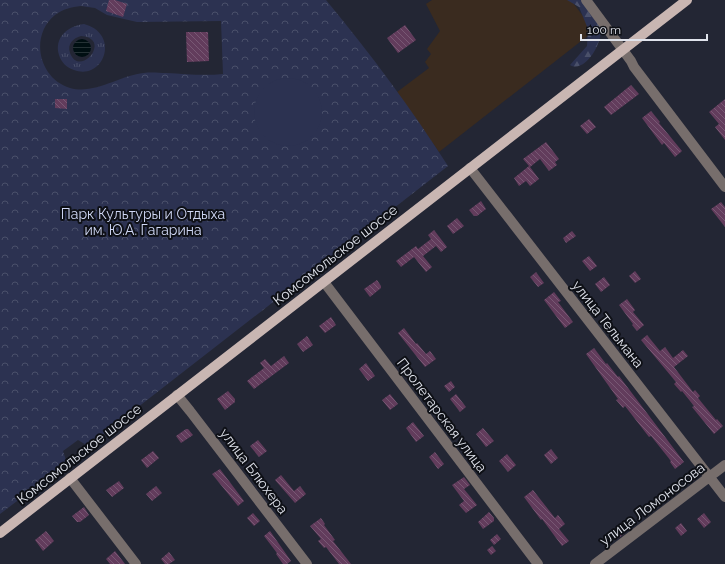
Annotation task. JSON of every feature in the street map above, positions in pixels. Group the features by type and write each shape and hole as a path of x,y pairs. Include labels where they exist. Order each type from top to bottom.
{"main road":[{"name":"Комсомольское шоссе","path":"0,533 687,0"}],"street":[{"path":"586,0 725,187"},
{"name":"улица Тельмана","path":"470,168 725,497"},
{"name":"Пролетарская улица","path":"324,282 538,564"},
{"name":"улица Блюхера","path":"178,395 307,564"},
{"name":"улица Ломоносова","path":"596,564 725,465"},
{"path":"70,478 136,564"}],"shaded area":[{"path":"432,0 571,0 594,31 439,152 397,92 429,68 425,62 431,54 427,49 440,31 426,4"},
{"path":"82,39 88,42 91,48 88,54 82,57 76,54 73,48 76,42"}],"green space":[{"name":"Парк Культуры и Отдыха им. Ю.А. Гагарина","path":"0,0 326,0 390,81 448,166 88,446 78,440 63,451 67,463 0,514","holes":["81,6 95,8 107,15 137,22 221,21 223,74 202,75 147,73 126,77 89,89 70,88 59,83 51,76 41,56 40,45 42,34 47,24 61,11"]},
{"path":"567,0 581,0 600,25 601,32 597,47 587,61 576,67 570,65 587,46 588,29 579,7"},
{"path":"84,24 95,29 102,37 105,46 104,55 100,63 93,69 85,72 71,69 67,66 60,58 58,49 58,43 63,34 72,27","holes":["81,36 90,38 94,43 94,49 91,55 86,60 80,62 75,60 69,50 71,42 75,38"]},
{"path":"288,78 301,81 312,88 319,99 322,112 319,125 312,136 301,143 288,146 275,143 264,136 257,125 254,112 257,99 264,88 275,81"}],"building":[{"path":"109,0 115,0 127,4 123,17 106,11"},
{"path":"405,25 416,40 398,53 387,38"},
{"path":"186,32 208,32 209,61 187,62"},
{"path":"631,85 639,94 611,115 604,107"},
{"path":"55,99 67,99 67,109 55,108"},
{"path":"725,99 725,140 715,127 719,124 709,112"},
{"path":"651,111 682,151 675,157 664,143 662,145 642,118"},
{"path":"589,119 596,127 587,134 580,126"},
{"path":"546,142 559,159 555,162 557,165 549,171 540,159 530,167 539,179 530,186 526,181 519,186 514,178 529,166 523,159"},
{"path":"481,201 486,209 477,216 474,216 469,210"},
{"path":"721,202 725,207 725,227 711,209"},
{"path":"457,218 464,226 453,234 447,226"},
{"path":"434,230 447,247 441,252 436,246 423,256 432,267 426,272 414,257 401,267 396,261 416,246 418,249 431,239 428,235"},
{"path":"572,231 576,236 566,243 563,238"},
{"path":"589,256 597,266 590,271 582,261"},
{"path":"635,271 641,279 635,283 629,276"},
{"path":"536,272 544,283 538,287 530,277"},
{"path":"604,277 610,285 601,292 595,284"},
{"path":"377,280 381,288 370,297 364,289"},
{"path":"554,292 561,301 558,302 573,322 565,328 544,300"},
{"path":"627,299 635,310 633,312 644,325 637,331 619,305"},
{"path":"331,317 336,325 325,333 319,326"},
{"path":"404,328 426,354 430,351 436,359 425,367 398,333"},
{"path":"647,335 660,351 665,347 673,358 683,350 688,356 674,367 693,392 695,390 700,396 698,398 716,420 717,419 723,426 714,434 692,407 694,406 682,391 681,392 674,384 676,382 641,340"},
{"path":"307,336 313,345 303,352 297,344"},
{"path":"594,348 606,364 607,363 618,377 619,376 684,462 675,469 670,462 671,461 651,436 649,437 625,406 623,408 616,400 618,399 586,354"},
{"path":"284,356 289,363 254,389 247,381 264,368 260,363 265,359 271,366"},
{"path":"366,363 375,376 368,381 359,369"},
{"path":"451,381 455,387 449,392 444,386"},
{"path":"228,391 235,399 235,402 225,410 217,399"},
{"path":"390,394 398,404 390,410 382,400"},
{"path":"456,394 466,407 460,412 450,399"},
{"path":"413,422 424,436 416,442 406,428"},
{"path":"483,428 494,441 486,447 476,434"},
{"path":"188,429 193,435 181,443 176,436"},
{"path":"258,440 267,451 259,457 250,446"},
{"path":"551,449 558,458 551,464 544,455"},
{"path":"153,451 159,458 147,468 141,460"},
{"path":"435,452 444,464 438,469 429,457"},
{"path":"507,454 516,465 508,472 499,461"},
{"path":"220,469 244,501 238,506 212,474"},
{"path":"696,472 699,476 693,481 689,477"},
{"path":"281,475 294,491 300,486 306,494 295,503 275,480"},
{"path":"464,477 470,485 464,489 477,505 466,513 459,505 464,501 452,485"},
{"path":"119,481 124,488 112,497 106,490"},
{"path":"156,486 162,493 152,501 146,494"},
{"path":"533,490 555,518 558,515 565,524 559,529 569,541 562,546 524,497"},
{"path":"84,507 89,515 80,522 77,522 72,516"},
{"path":"489,512 494,518 494,521 483,529 478,522"},
{"path":"253,513 260,521 254,526 247,518"},
{"path":"704,513 711,522 704,528 697,519"},
{"path":"321,518 325,524 324,525 335,540 333,541 351,564 339,564 326,547 324,548 318,541 321,539 310,526"},
{"path":"681,523 687,531 681,536 675,528"},
{"path":"619,527 624,534 617,539 612,533"},
{"path":"46,531 54,541 43,551 35,540"},
{"path":"270,531 291,561 287,564 283,564 276,554 277,553 264,536"},
{"path":"497,534 501,539 494,545 490,540"},
{"path":"492,546 496,551 491,555 487,550"},
{"path":"115,551 125,564 110,564 106,559"},
{"path":"169,552 175,560 169,564 165,564 161,559"}]}
